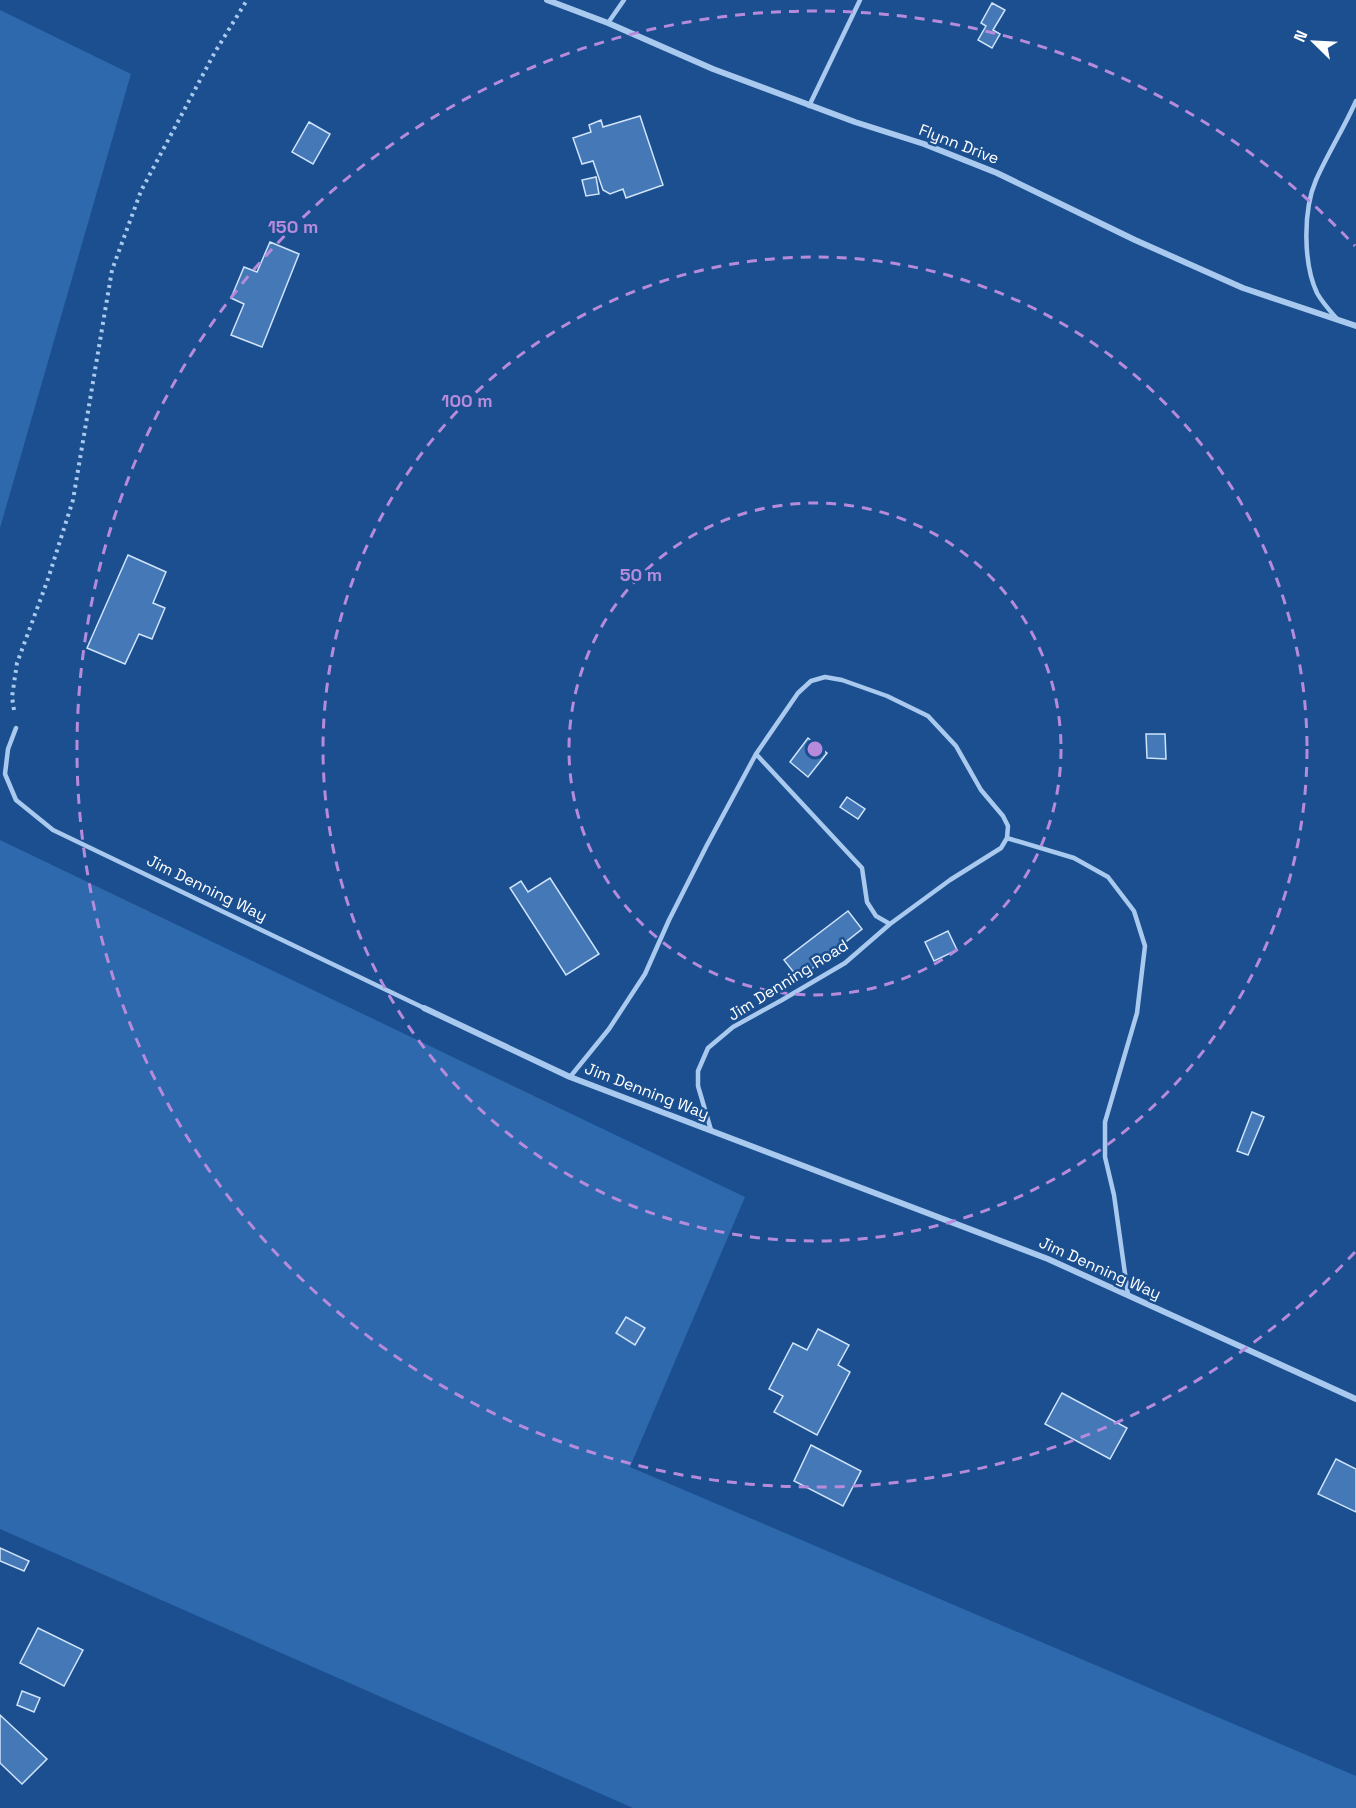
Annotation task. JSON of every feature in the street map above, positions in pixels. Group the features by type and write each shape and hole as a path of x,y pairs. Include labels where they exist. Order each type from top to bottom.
{"street":[{"name":"Flynn Drive","path":"547,0 608,23 712,69 855,123 924,144 987,169 1135,240 1243,288 1356,326"},
{"name":"Jim Denning Way","path":"424,1008 570,1077 1048,1259 1356,1399"}],"lane":[{"path":"608,23 624,0"},
{"path":"809,106 860,0"},
{"path":"1337,319 1318,296 1311,278 1307,247 1308,208 1316,181 1356,101"},
{"path":"570,1077 609,1029 645,974 706,845 756,754 798,693 811,681 825,677 842,680 887,696 928,716 956,746 981,790 1004,816 1008,826 1007,838 1074,858 1108,877 1134,911 1145,946 1137,1013 1105,1122 1105,1157 1114,1195 1128,1295"},
{"name":"Jim Denning Way","path":"16,728 8,749 5,774 16,800 53,830 424,1008"},
{"path":"756,754 862,868 867,902 876,916 890,924"},
{"name":"Jim Denning Road","path":"711,1130 698,1086 699,1071 708,1048 733,1027 845,963 890,924 951,880 1001,848 1007,838"}],"path":[{"path":"16,728 12,697 17,663 48,579 72,500 112,270 141,191 215,52 247,0"}],"shaded area":[{"path":"0,10 131,74 0,528"},
{"path":"0,840 745,1197 630,1467 1356,1776 1356,1808 633,1808 0,1529"}],"building":[{"path":"992,3 1005,10 993,30 1000,34 992,48 978,40 986,26 981,23"},
{"path":"640,116 663,185 626,198 623,189 610,194 603,190 593,161 582,164 573,138 591,132 589,125 601,120 603,127"},
{"path":"309,122 330,134 313,164 292,152"},
{"path":"596,177 599,194 586,196 582,180"},
{"path":"270,242 299,254 262,347 231,335 244,304 231,298 244,267 257,272"},
{"path":"128,555 166,572 153,603 165,608 152,639 139,634 125,664 87,648"},
{"path":"1146,734 1165,734 1166,759 1147,758"},
{"path":"808,738 827,753 808,777 790,762"},
{"path":"847,797 865,809 858,819 840,807"},
{"path":"550,878 599,954 566,975 510,888 521,881 528,892"},
{"path":"848,911 862,929 799,979 784,960"},
{"path":"948,931 957,950 934,961 925,942"},
{"path":"1252,1112 1264,1117 1248,1155 1237,1151"},
{"path":"626,1317 645,1328 635,1345 616,1333"},
{"path":"818,1329 849,1345 838,1365 850,1372 817,1435 774,1412 783,1396 769,1389 793,1343 807,1350"},
{"path":"1062,1393 1127,1428 1110,1459 1045,1424"},
{"path":"811,1445 861,1471 843,1506 794,1481"},
{"path":"1336,1459 1356,1469 1356,1512 1318,1494"},
{"path":"0,1548 29,1561 24,1571 0,1561"},
{"path":"38,1628 83,1650 64,1686 20,1663"},
{"path":"22,1691 40,1698 34,1712 17,1705"},
{"path":"0,1715 47,1759 22,1784 0,1763"}]}
